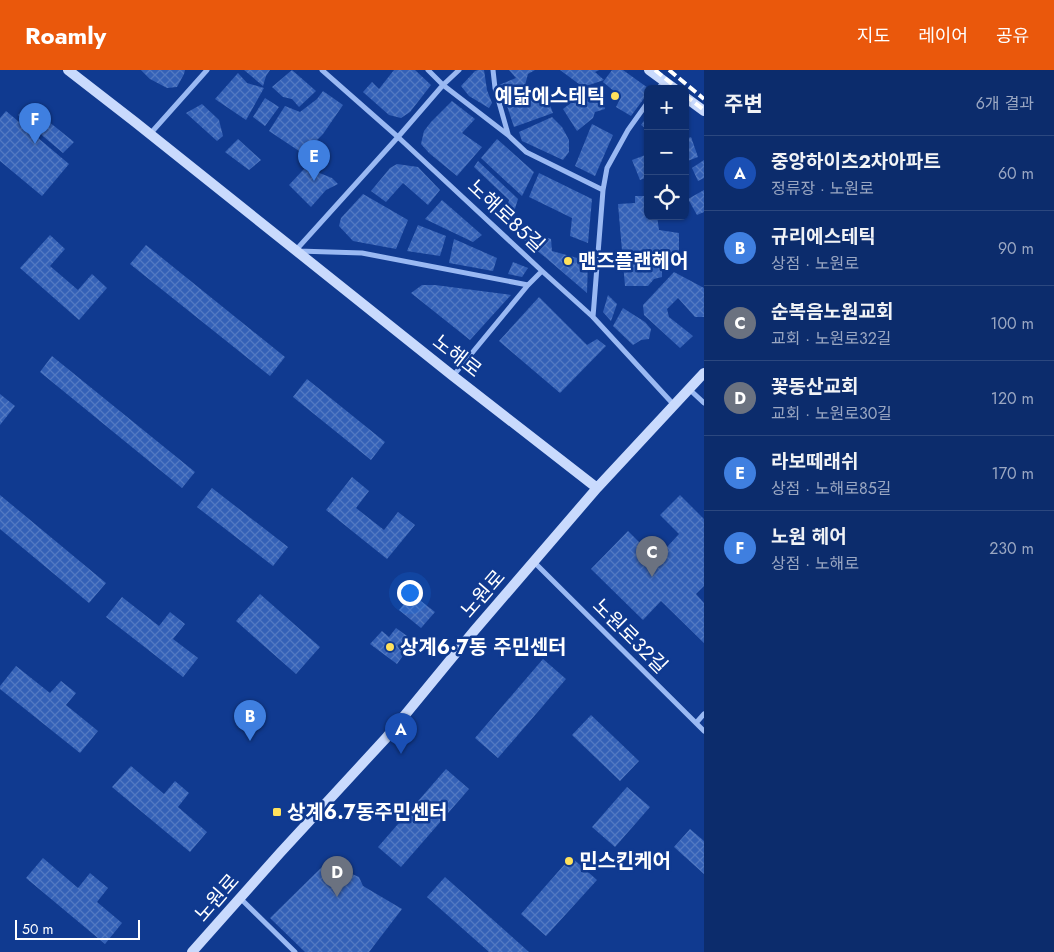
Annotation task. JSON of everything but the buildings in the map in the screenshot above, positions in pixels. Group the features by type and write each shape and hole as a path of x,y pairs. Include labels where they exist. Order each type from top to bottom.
{"main road":[{"name":"노해로","path":"68,70 597,488"},
{"path":"653,72 661,85"},
{"path":"689,99 704,111"},
{"name":"노원로","path":"192,952 386,738 474,631 597,488 704,373"}],"street":[{"path":"149,134 207,70"},
{"name":"노해로85길","path":"322,70 398,137 593,317 674,405"},
{"path":"428,70 443,85 508,135 526,152 603,190"},
{"path":"295,251 443,85 459,70"},
{"path":"493,70 508,135"},
{"path":"593,317 603,190 607,168 628,130 644,108"},
{"path":"295,251 362,253 528,285"},
{"path":"453,376 528,285 542,271"},
{"path":"689,389 704,403"},
{"name":"노원로32길","path":"534,562 704,731"},
{"path":"696,723 704,714"},
{"path":"240,898 295,952"}],"railway":[{"path":"655,70 673,85"},
{"path":"669,70 704,99"},
{"path":"689,98 704,110"}],"place":[{"name":"예닮에스테틱","path":"615,96"},
{"name":"노원 헤어","path":"35,144"},
{"name":"라보떼래쉬","path":"314,181"},
{"name":"맨즈플랜헤어","path":"568,261"},
{"name":"순복음노원교회","path":"652,577"},
{"name":"상계6·7동 주민센터","path":"390,647"},
{"name":"규리에스테틱","path":"250,741"},
{"name":"중앙하이츠2차아파트","path":"401,754"},
{"name":"상계6.7동주민센터","path":"277,812"},
{"name":"민스킨케어","path":"569,861"},
{"name":"꽃동산교회","path":"337,897"}]}
